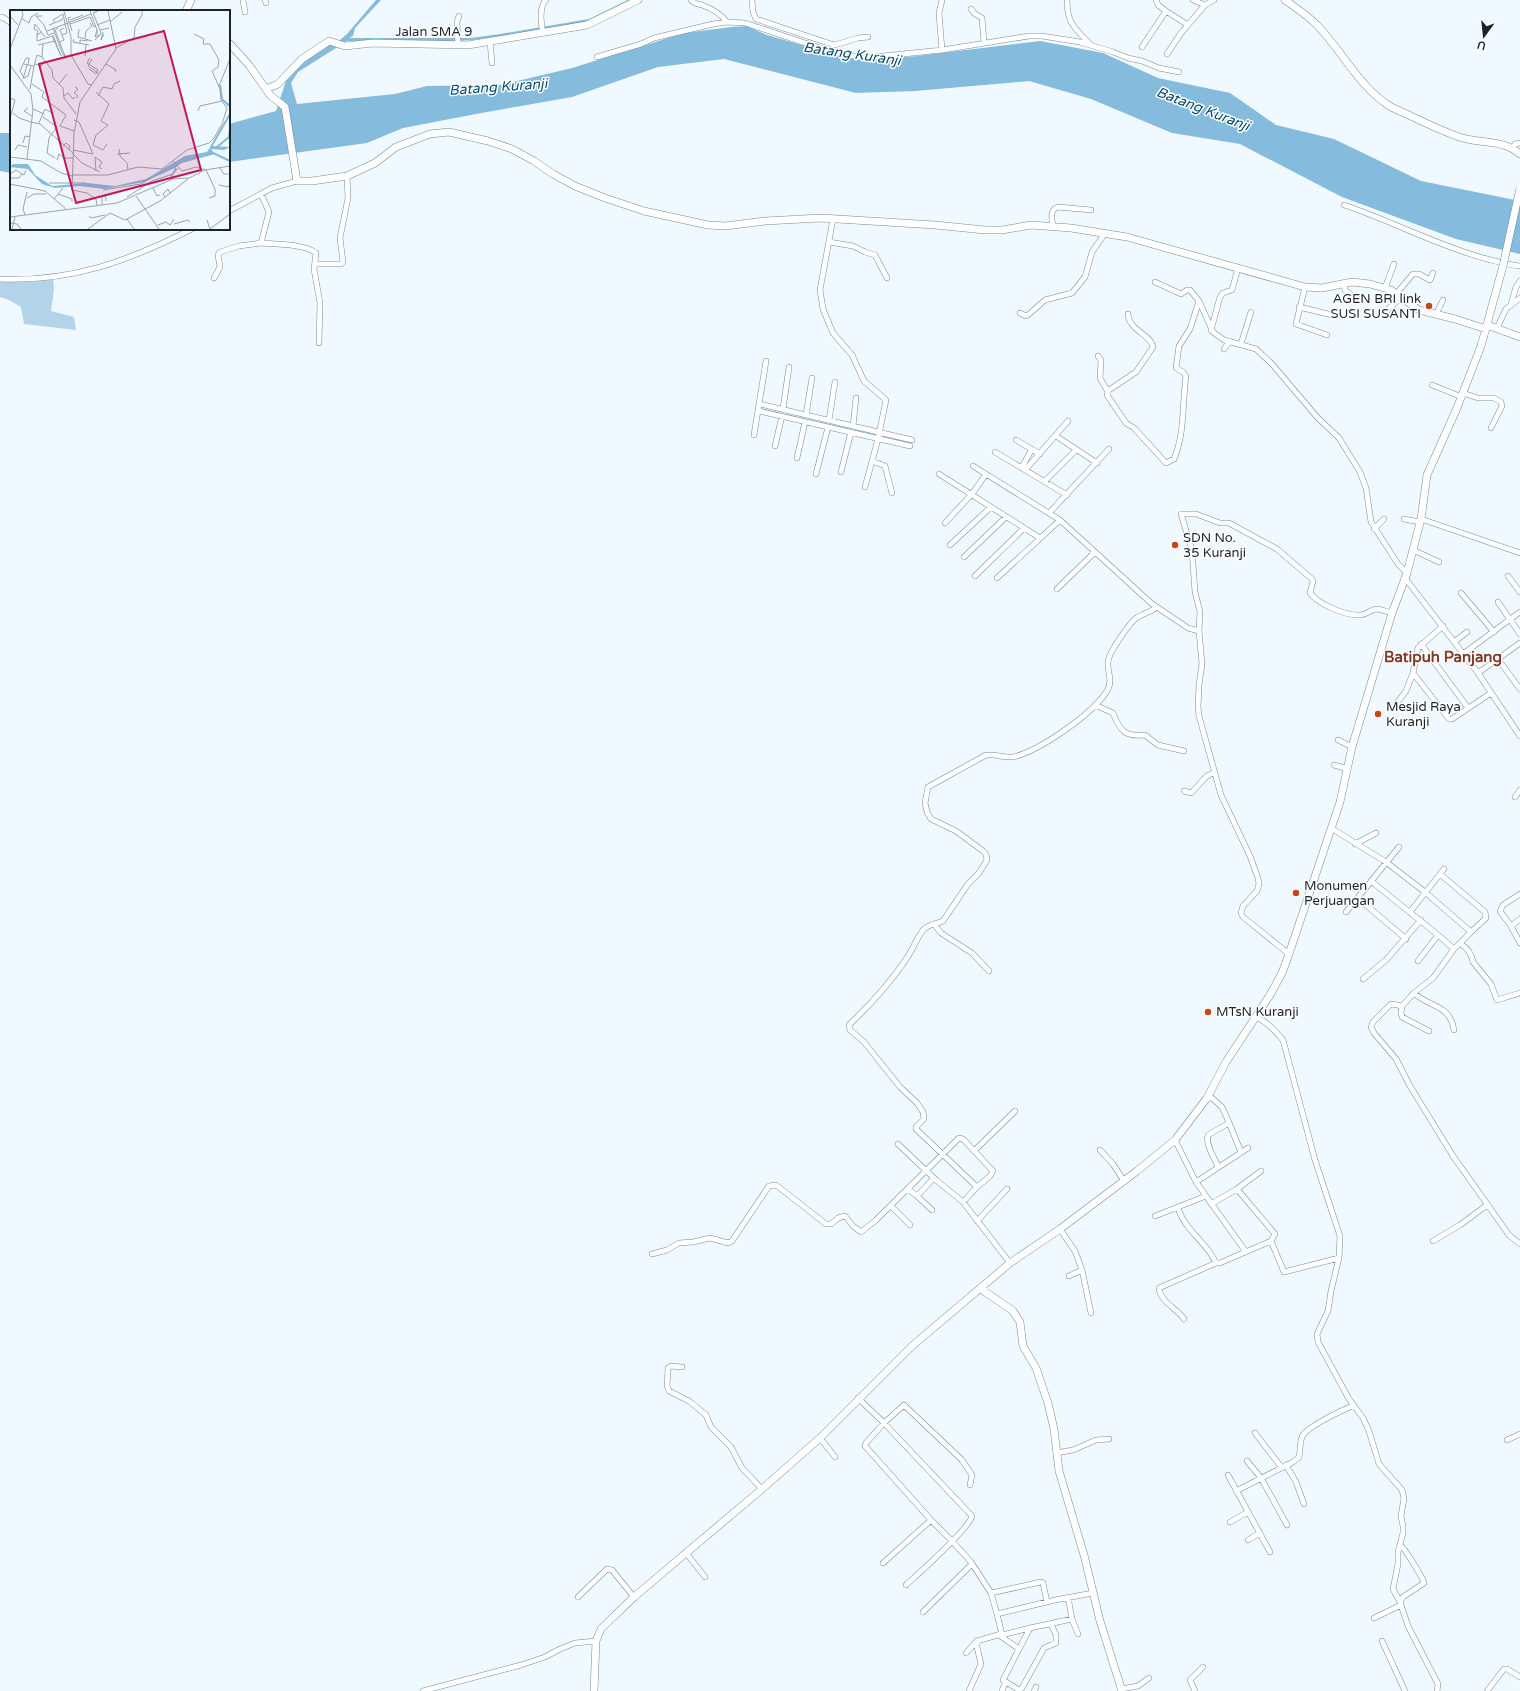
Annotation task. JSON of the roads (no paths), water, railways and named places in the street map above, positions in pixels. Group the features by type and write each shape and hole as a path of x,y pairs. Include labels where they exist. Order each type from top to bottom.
{"street":[{"path":"186,10 191,0"},
{"path":"243,0 245,12"},
{"path":"543,30 542,5 546,0"},
{"name":"Jalan SMA 9","path":"266,89 281,82 302,59 329,41 339,44 458,41 490,42 543,30 588,25 638,0"},
{"path":"691,0 693,3 702,5 722,15 727,22"},
{"path":"752,0 753,12 756,19 824,42 835,45 858,38 868,37"},
{"path":"942,0 939,13 942,31 942,50"},
{"path":"1067,0 1069,21 1092,45"},
{"path":"1156,0 1158,5 1188,25"},
{"path":"1193,0 1205,5"},
{"path":"1167,54 1205,5 1214,0"},
{"path":"1285,0 1317,25 1364,84 1391,108 1459,137 1513,148 1520,154"},
{"path":"971,9 982,18 984,43"},
{"path":"1142,47 1166,11"},
{"path":"458,41 457,22 459,16"},
{"path":"0,17 10,22"},
{"path":"597,56 641,44 654,38 727,22 745,23 832,52 864,58 942,50 1042,36 1092,45 1159,68 1179,72"},
{"path":"490,42 492,63"},
{"path":"230,44 270,94 285,108 297,181"},
{"path":"230,210 272,188 297,181 312,182 347,176 375,163 396,147 430,134 448,132 512,149 534,160 553,174 583,190 644,211 664,216 717,226 765,221 833,219 1002,230 1053,223 1127,237 1305,287 1322,288 1361,282 1385,288 1419,310 1486,327 1497,328 1520,337"},
{"path":"1513,148 1515,144 1520,143"},
{"path":"315,264 341,264 343,262 340,238 348,198 347,176"},
{"path":"594,1691 596,1642 602,1629 634,1597 687,1554 820,1438 858,1398 912,1346 981,1289 1010,1262 1060,1229 1124,1181 1175,1140 1207,1098 1226,1062 1282,973 1289,954 1340,802 1352,747 1392,613 1406,576 1420,521 1427,475 1462,395 1486,327 1503,266 1520,188"},
{"path":"261,194 268,212 261,243"},
{"path":"1344,205 1378,216 1448,247 1500,263 1520,266"},
{"path":"1053,223 1052,211 1058,207 1091,210"},
{"path":"833,219 820,290 823,309 833,333 852,356 864,381 886,400 878,439 865,487"},
{"path":"0,279 22,280 55,276 103,267 137,255 190,230"},
{"path":"1020,313 1027,316 1045,300 1072,294 1085,277 1092,252 1105,233"},
{"path":"829,242 853,246 875,255 887,278"},
{"path":"214,278 220,268 218,254 240,246 261,243 311,250 316,253 315,264 320,303 319,343"},
{"path":"1385,288 1394,264"},
{"path":"1211,330 1220,297 1223,293 1232,290 1238,268"},
{"path":"1385,315 1413,274 1419,274 1430,280 1433,273"},
{"path":"1511,304 1516,286 1520,281"},
{"path":"1155,282 1181,294 1187,290 1190,290 1199,301 1211,330 1218,336 1253,347 1261,353 1317,417 1339,438 1360,472 1366,488 1369,516 1374,529 1406,576 1478,673 1520,736"},
{"path":"1344,284 1345,290 1350,294 1352,300"},
{"path":"1305,287 1299,307 1296,322 1297,325 1327,335"},
{"path":"1497,328 1500,318 1511,304 1520,298"},
{"path":"1436,314 1443,300"},
{"path":"1098,356 1101,360 1100,378 1108,392 1108,396 1126,423 1134,428 1163,462 1169,463 1174,459 1180,446 1182,432 1186,376 1183,372 1176,369 1178,349 1180,343 1190,329 1199,301"},
{"path":"1299,307 1332,315"},
{"path":"1241,344 1251,312"},
{"path":"1108,392 1136,372 1153,347 1152,343 1133,327 1128,314"},
{"path":"1224,349 1230,341"},
{"path":"754,434 759,411 766,361"},
{"path":"783,409 789,367"},
{"path":"806,415 812,378"},
{"path":"829,420 835,382"},
{"path":"1432,385 1462,395 1478,398 1494,398 1501,402 1502,406 1491,428"},
{"path":"853,426 856,398"},
{"path":"760,404 912,440"},
{"path":"759,411 910,446"},
{"path":"775,446 782,416"},
{"path":"1024,468 1040,454 1068,421"},
{"path":"797,458 805,422"},
{"path":"816,474 828,427"},
{"path":"841,472 851,432"},
{"path":"1056,436 1097,463"},
{"path":"1016,440 1040,454"},
{"path":"1024,468 1032,449"},
{"path":"1049,513 1109,449"},
{"path":"1046,481 1076,450"},
{"path":"995,452 1046,481 1067,495"},
{"path":"872,461 885,466 892,493"},
{"path":"973,466 1060,520 1157,607 1188,628 1199,631"},
{"path":"939,474 1040,538"},
{"path":"945,524 972,494 986,474"},
{"path":"950,545 991,507"},
{"path":"1289,954 1243,917 1241,913 1243,906 1257,891 1259,884 1250,856 1221,795 1198,707 1202,664 1199,631 1200,612 1196,592 1192,550 1181,514 1196,514 1220,523 1229,524 1277,549 1312,579 1313,582 1310,593 1321,603 1357,616 1364,615 1376,609 1392,613"},
{"path":"964,557 1006,517"},
{"path":"1374,529 1384,519"},
{"path":"1404,519 1420,521 1520,553"},
{"path":"997,578 1060,520"},
{"path":"975,576 1024,528"},
{"path":"1413,550 1439,562"},
{"path":"1057,589 1096,552"},
{"path":"1508,576 1520,592"},
{"path":"1460,593 1494,632"},
{"path":"1498,602 1520,634"},
{"path":"977,1188 915,1128 924,1119 917,1103 900,1087 864,1042 850,1030 848,1026 885,987 906,959 925,928 944,921 968,884 979,873 987,860 986,854 956,831 931,819 927,812 925,803 928,787 986,755 993,754 1012,757 1038,746 1077,721 1095,705 1109,688 1110,680 1108,661 1132,621 1149,613 1157,607"},
{"path":"1463,654 1520,612"},
{"path":"1396,704 1406,691 1413,673 1418,648 1443,626"},
{"path":"1454,642 1467,632"},
{"path":"1421,644 1468,708"},
{"path":"1478,673 1520,644"},
{"path":"1498,659 1520,689"},
{"path":"1413,673 1449,719 1452,719 1491,694"},
{"path":"1095,705 1113,713 1118,727 1127,733 1136,737 1145,735 1158,745 1184,751"},
{"path":"1338,740 1352,747"},
{"path":"1334,765 1348,769"},
{"path":"1184,791 1192,793 1206,776 1215,772"},
{"path":"1515,797 1520,790"},
{"path":"1331,828 1386,862 1425,892 1471,932"},
{"path":"1355,844 1376,832"},
{"path":"1346,912 1399,847"},
{"path":"1410,912 1442,871 1485,912 1486,918 1461,944 1454,949 1432,978 1414,993 1402,1006 1402,1017 1429,1031"},
{"path":"1371,881 1421,920 1454,949"},
{"path":"1520,894 1501,906 1500,911 1520,942"},
{"path":"1358,898 1406,939"},
{"path":"1510,926 1520,919"},
{"path":"1363,979 1386,960 1406,939 1421,920"},
{"path":"934,924 941,933 972,953 989,971"},
{"path":"1418,961 1438,935"},
{"path":"1461,944 1466,947 1473,962 1491,984 1497,1000 1520,994"},
{"path":"1414,993 1422,1001 1438,1006 1443,1010 1453,1021 1454,1030"},
{"path":"1402,1006 1390,1005 1373,1022 1372,1030 1396,1059 1410,1086 1447,1147 1487,1205 1509,1235 1520,1244"},
{"path":"1255,1017 1283,1040 1315,1160 1340,1236 1339,1258 1330,1291 1328,1311 1317,1334 1318,1342 1369,1431 1379,1464 1402,1490 1404,1498 1401,1516 1403,1526 1393,1589 1401,1603 1408,1626 1438,1684 1437,1691"},
{"path":"1207,1098 1212,1098 1217,1102 1229,1123 1241,1152"},
{"path":"974,1151 1015,1111"},
{"path":"1218,1167 1207,1139 1208,1135 1229,1123"},
{"path":"652,1254 667,1250 679,1243 693,1242 710,1238 728,1243 732,1241 771,1185 776,1185 826,1224 831,1224 841,1216 845,1216 853,1226 861,1232 891,1206 958,1138 963,1139 993,1170 990,1176 963,1202"},
{"path":"1175,1140 1196,1182 1246,1252"},
{"path":"898,1144 934,1178 963,1202 1010,1262"},
{"path":"1196,1182 1248,1148"},
{"path":"1100,1150 1113,1164 1124,1181"},
{"path":"1211,1204 1261,1171"},
{"path":"917,1196 934,1178"},
{"path":"908,1188 932,1210"},
{"path":"1184,1319 1181,1314 1170,1306 1163,1297 1159,1288 1216,1262 1220,1263 1272,1241 1275,1234 1237,1188"},
{"path":"977,1221 1007,1189"},
{"path":"1155,1216 1206,1196"},
{"path":"1433,1241 1460,1225 1487,1205"},
{"path":"891,1206 910,1225"},
{"path":"1178,1207 1179,1213 1184,1221 1216,1262"},
{"path":"1060,1229 1075,1251 1082,1270 1092,1313"},
{"path":"1272,1241 1284,1272 1339,1258"},
{"path":"1069,1276 1082,1270"},
{"path":"981,1289 1013,1311 1020,1322 1023,1346 1036,1368 1048,1403 1054,1429 1059,1471 1084,1555 1100,1621 1121,1690 1138,1686 1150,1678"},
{"path":"682,1367 671,1366 668,1368 667,1386 669,1390 689,1401 706,1415 711,1426 731,1447 742,1468 762,1489"},
{"path":"858,1398 884,1423 972,1516 966,1526 906,1585"},
{"path":"970,1485 972,1475 962,1460 904,1405 884,1423 868,1440 865,1446 930,1520 952,1540 971,1562 991,1593 997,1614 1000,1634 1019,1649"},
{"path":"1236,1491 1293,1462 1299,1457 1303,1435 1325,1419 1354,1405"},
{"path":"1256,1433 1296,1482 1304,1504"},
{"path":"1507,1440 1520,1434"},
{"path":"820,1438 835,1457"},
{"path":"1056,1453 1073,1450 1096,1440 1109,1439"},
{"path":"1247,1461 1261,1478 1287,1525"},
{"path":"1228,1476 1270,1552"},
{"path":"1230,1522 1248,1512"},
{"path":"883,1563 930,1520"},
{"path":"1248,1540 1260,1533"},
{"path":"1374,1618 1401,1603 1403,1597 1424,1583 1406,1551 1400,1545"},
{"path":"687,1554 705,1577"},
{"path":"923,1612 971,1566 971,1562"},
{"path":"578,1597 607,1569 612,1570 634,1597"},
{"path":"991,1593 1041,1582 1047,1602"},
{"path":"997,1614 1093,1593"},
{"path":"1068,1598 1072,1619 1078,1634"},
{"path":"966,1653 977,1641 1000,1634 1072,1619"},
{"path":"1005,1683 1020,1691 1044,1648 1056,1643 1057,1640 1051,1624"},
{"path":"1002,1691 1005,1683 1003,1680 1030,1628"},
{"path":"969,1691 981,1664 977,1641"},
{"path":"1382,1641 1406,1691"},
{"path":"423,1691 521,1665 545,1657 575,1643 596,1642"},
{"path":"1195,1691 1190,1680 1203,1668"},
{"path":"1487,1691 1504,1669 1507,1669 1520,1677"}],"water":[{"name":"Batang Kuranji","path":"376,0 381,0 355,28 353,36 349,38 471,38 589,19 628,0 634,0 585,24 494,37 436,42 347,41 298,72 291,83 297,104 395,94 427,86 501,85 572,68 684,33 732,27 747,26 767,35 847,58 908,57 1040,41 1103,53 1158,78 1230,93 1276,125 1334,139 1421,181 1520,201 1520,254 1456,239 1342,197 1240,144 1172,133 1091,99 1029,81 915,91 856,93 724,59 658,67 572,97 403,128 367,143 230,162 230,124 276,111 288,75 300,63 332,43 340,40"},
{"path":"0,133 10,133 10,173 0,171"}],"place":[{"name":"AGEN BRI link SUSI SUSANTI","path":"1429,306"},
{"name":"SDN No. 35 Kuranji","path":"1175,545"},
{"name":"Mesjid Raya Kuranji","path":"1378,714"},
{"name":"Monumen Perjuangan","path":"1296,893"},
{"name":"MTsN Kuranji","path":"1208,1012"}],"district":[{"name":"Batipuh Panjang","path":"1443,657"}]}
